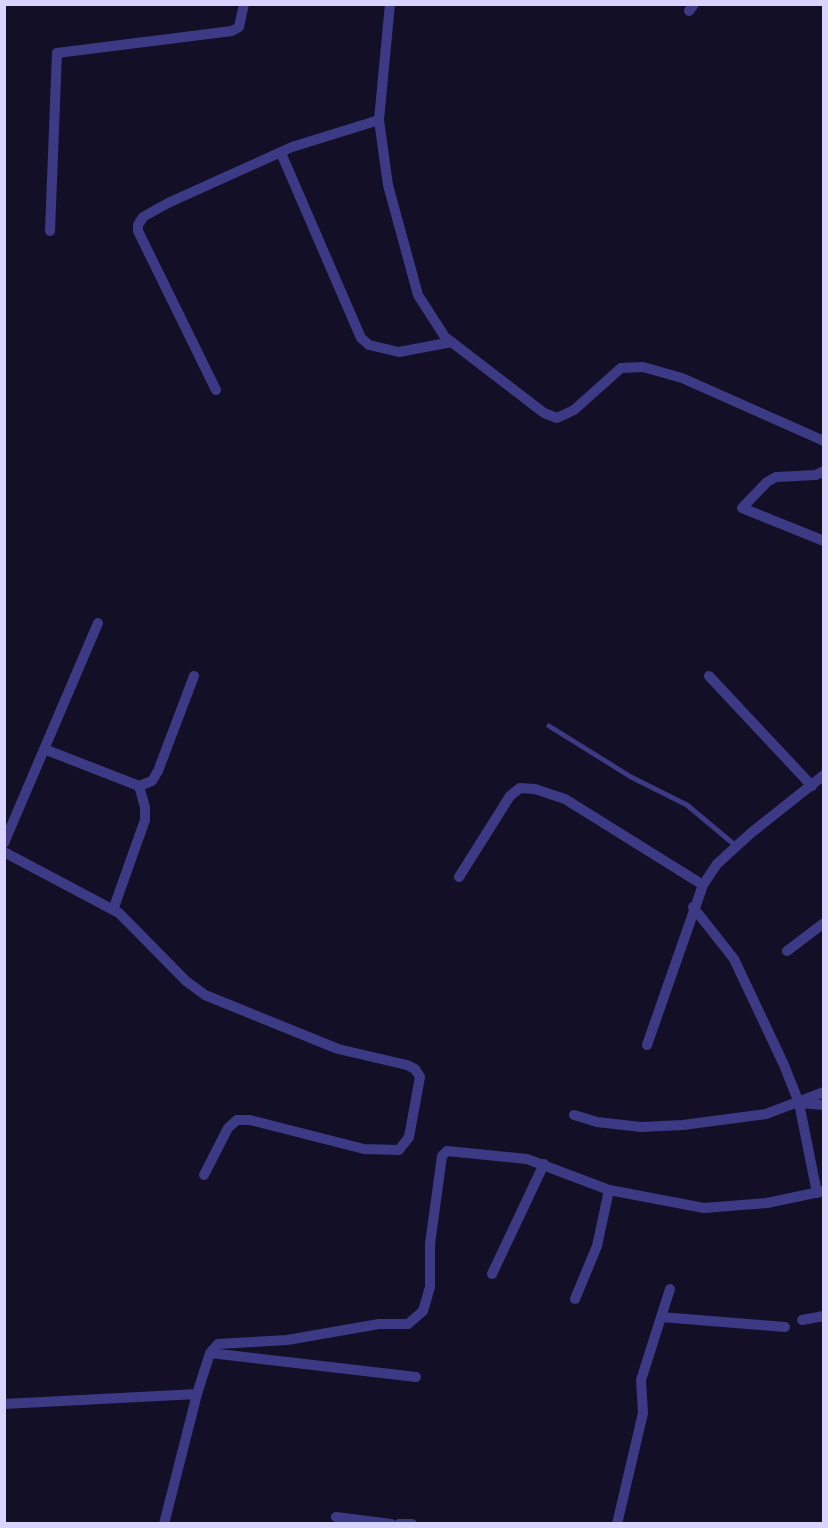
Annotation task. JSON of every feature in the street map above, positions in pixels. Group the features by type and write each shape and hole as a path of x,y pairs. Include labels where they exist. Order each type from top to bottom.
{"street":[{"path":"50,231 57,53 232,31 239,27 244,4"},
{"path":"390,4 379,120 388,185 410,273 418,295 445,337 544,413 557,418 574,410 621,368 643,367 691,381 824,441"},
{"path":"216,390 138,225 143,217 168,202 281,153 379,120"},
{"path":"281,153 361,338 369,345 399,352 452,342"},
{"path":"824,471 816,475 776,477 767,482 742,508 824,541"},
{"path":"4,843 98,623"},
{"path":"44,749 139,786 152,781 158,771 194,676"},
{"path":"709,676 812,786"},
{"path":"647,1045 702,885 717,864 736,846 824,775"},
{"path":"113,910 145,820 145,807 139,786"},
{"path":"459,877 510,796 520,788 535,789 565,799 702,885"},
{"path":"4,852 113,910 205,995 338,1049 406,1065 415,1069 420,1077 409,1137 399,1150 364,1149 250,1120 237,1120 228,1128 204,1175"},
{"path":"164,1524 197,1394 210,1353 218,1344 287,1340 379,1324 408,1324 423,1311 428,1299 430,1244 442,1156 447,1151 527,1159 609,1190 704,1208 767,1203 820,1192 799,1103 784,1065 734,959 693,907"},
{"path":"787,951 824,923"},
{"path":"574,1115 597,1122 641,1127 683,1125 766,1114 824,1092"},
{"path":"799,1103 824,1105"},
{"path":"492,1274 544,1164"},
{"path":"575,1299 597,1246 609,1190"},
{"path":"617,1524 643,1413 641,1380 670,1288"},
{"path":"802,1320 824,1316"},
{"path":"661,1317 785,1327"},
{"path":"210,1353 416,1377"},
{"path":"4,1404 197,1394"},
{"path":"336,1517 391,1524"},
{"path":"399,1524 412,1524"}],"lane":[{"path":"549,726 631,777 687,805 736,846"}]}
